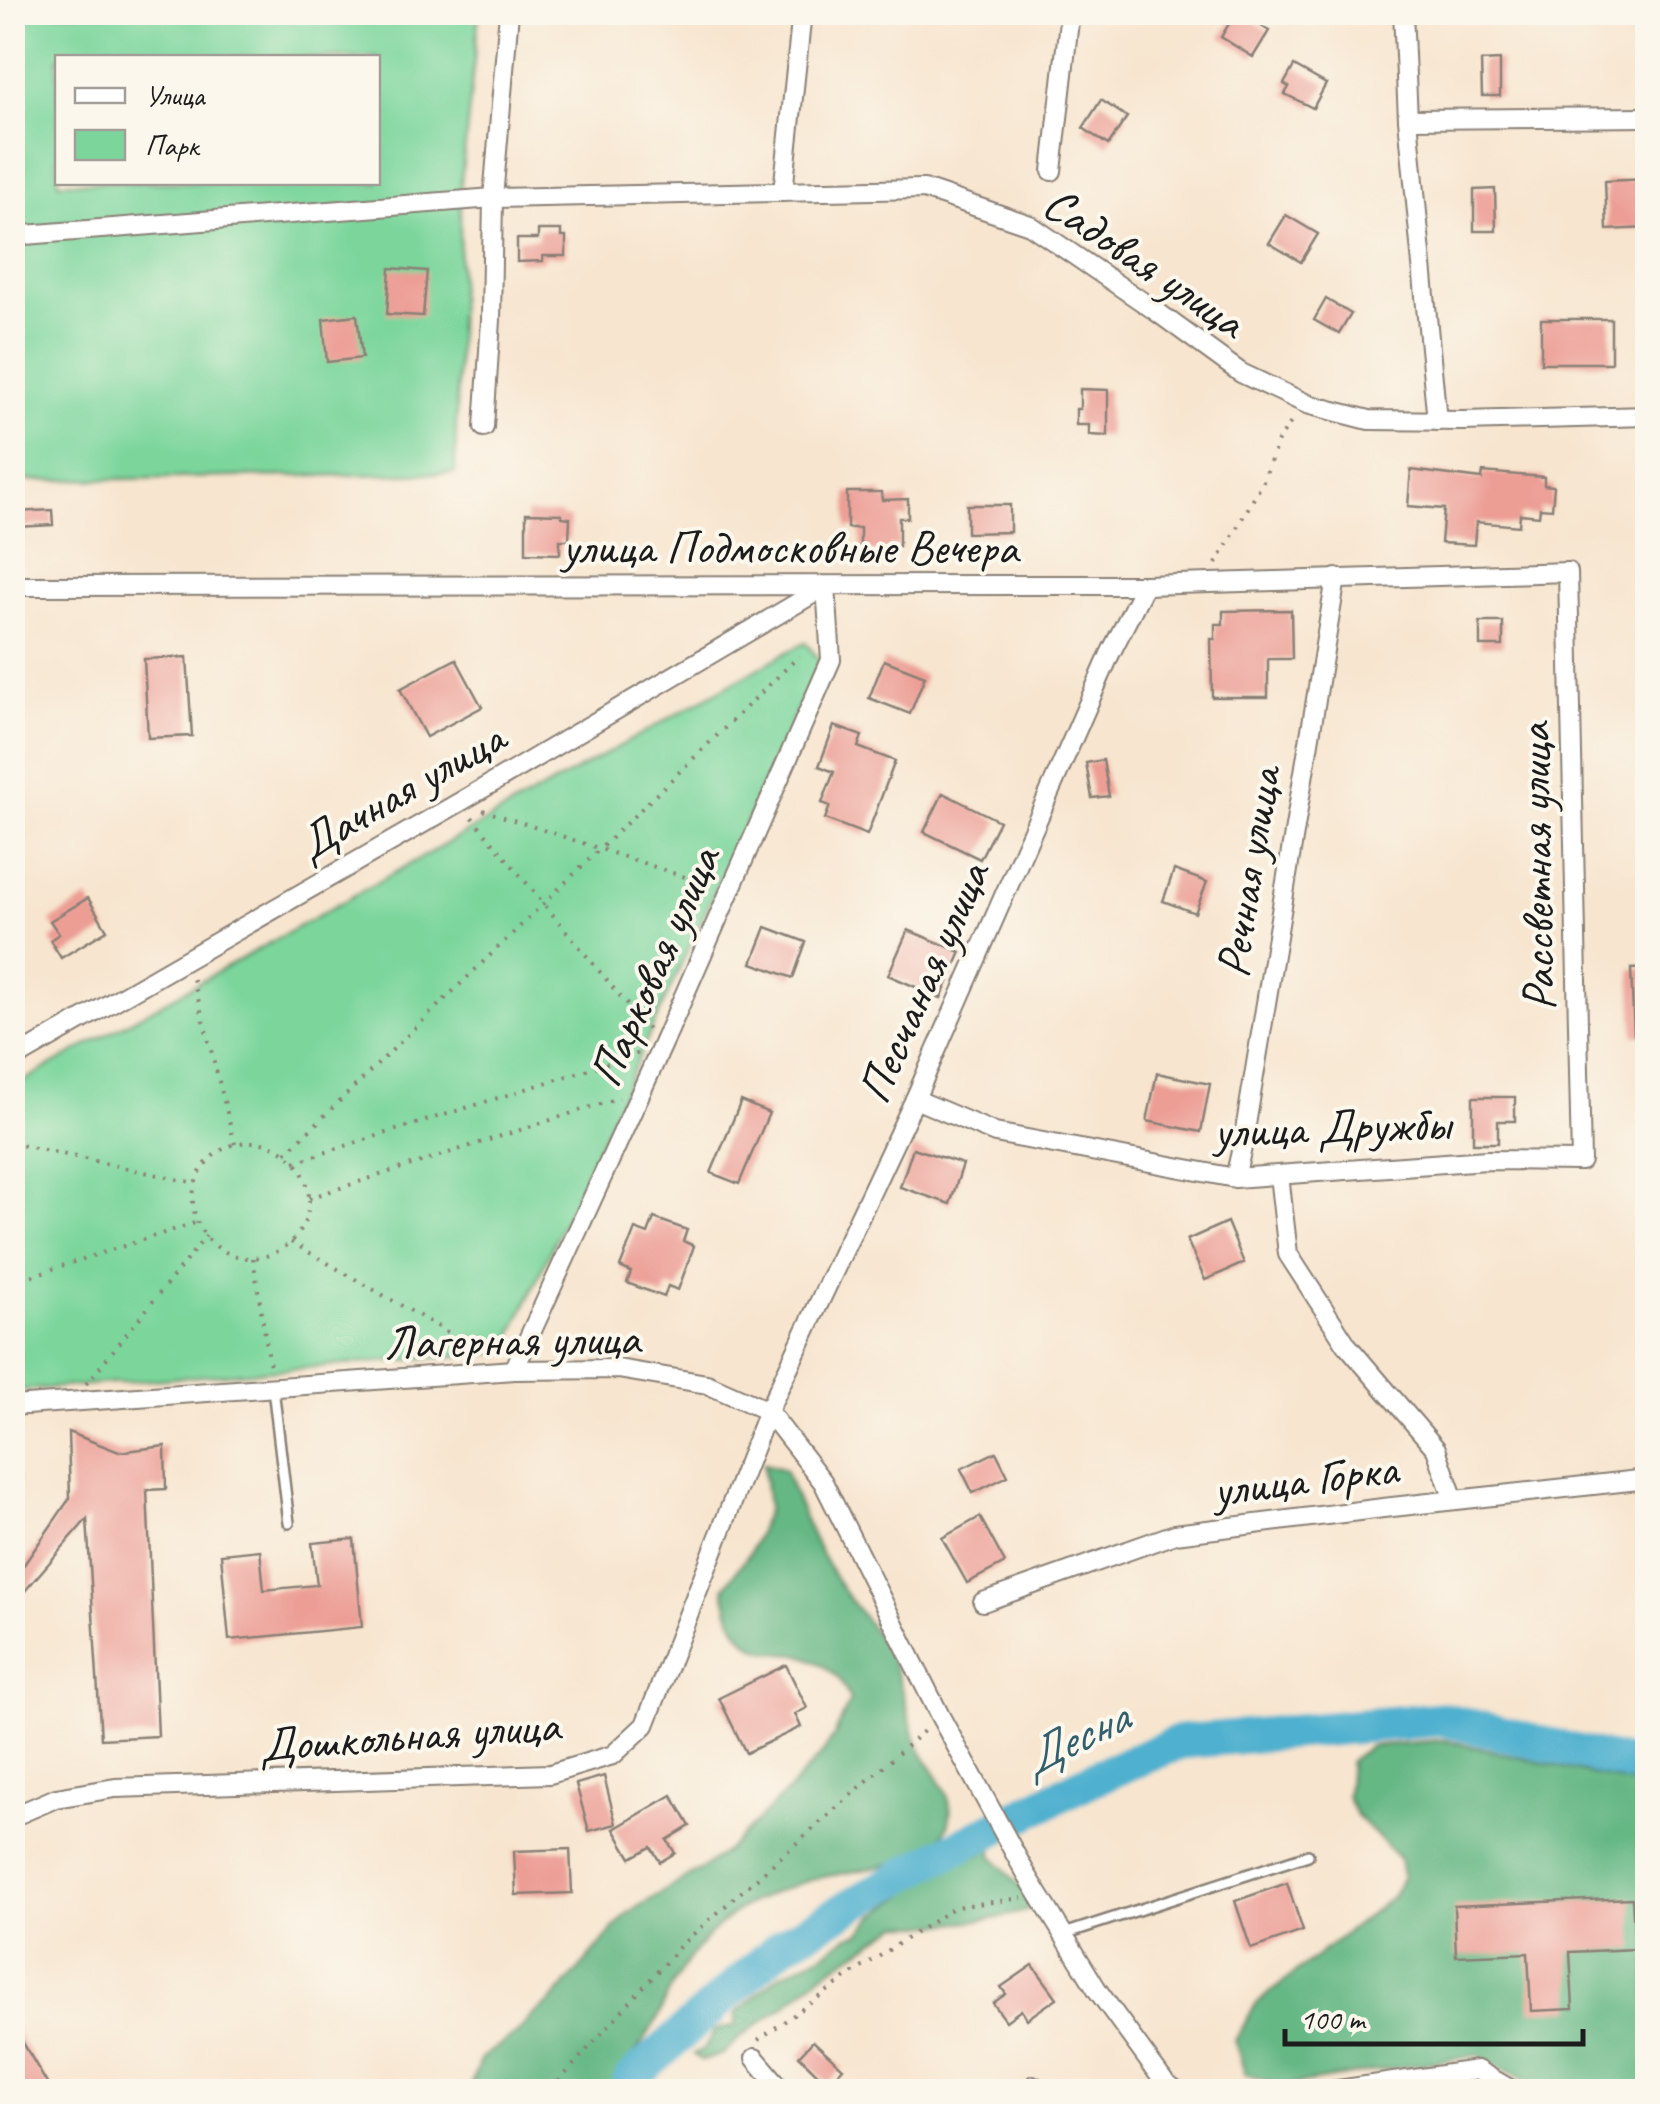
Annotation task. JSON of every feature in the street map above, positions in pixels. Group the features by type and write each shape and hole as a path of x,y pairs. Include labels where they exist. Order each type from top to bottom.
{"street":[{"path":"484,428 491,320 483,199 509,12"},
{"path":"783,192 802,12"},
{"path":"1052,170 1070,12"},
{"path":"1404,12 1408,119 1438,421"},
{"path":"1408,119 1648,117"},
{"name":"Садовая улица","path":"12,236 483,199 924,189 1030,225 1154,308 1240,373 1308,404 1368,420 1648,416"},
{"name":"улица Подмосковные Вечера","path":"12,586 1145,585 1568,572"},
{"name":"Рассветная улица","path":"1568,572 1581,1162"},
{"name":"Речная улица","path":"1236,1178 1336,578"},
{"name":"Песчаная улица","path":"768,1411 914,1099 1102,672 1145,585"},
{"name":"Дачная улица","path":"12,1060 826,586"},
{"name":"Парковая улица","path":"514,1370 662,1046 831,660 826,586"},
{"name":"улица Дружбы","path":"914,1099 994,1132 1236,1178 1487,1160 1581,1162"},
{"path":"1279,1175 1288,1254 1347,1345 1436,1449 1454,1500"},
{"name":"Лагерная улица","path":"12,1406 514,1370 618,1370 706,1384 768,1411 823,1482 940,1716 1040,1894"},
{"name":"Дошкольная улица","path":"12,1817 56,1798 115,1788 550,1774 613,1754 644,1725 768,1411"},
{"name":"улица Горка","path":"983,1602 1175,1534 1648,1479"},
{"path":"1040,1894 1098,1991 1165,2083 1177,2092"},
{"path":"755,2058 784,2092"},
{"path":"1324,2092 1477,2070 1515,2092"}],"lane":[{"path":"274,1388 289,1523"},
{"path":"1064,1934 1308,1854"},
{"path":"1033,2081 1053,2092"}],"path":[{"path":"1206,581 1262,484 1289,422 1308,404"},
{"path":"286,1154 799,656"},
{"path":"460,802 730,892"},
{"path":"295,1162 662,1046 460,802"},
{"path":"188,960 236,1144"},
{"path":"310,1198 640,1092"},
{"path":"12,1143 196,1183"},
{"path":"236,1144 270,1145 286,1154 306,1179 310,1198 305,1222 292,1242 274,1254 253,1258 235,1256 219,1248 206,1236 193,1203 204,1166 218,1152 236,1144"},
{"path":"12,1282 198,1222"},
{"path":"71,1402 206,1236"},
{"path":"292,1242 514,1370"},
{"path":"253,1258 274,1388"},
{"path":"558,2092 558,2081 681,1945 940,1716"},
{"path":"755,2058 754,2043 955,1907 1040,1894"}],"green space":[{"path":"12,13 479,13 461,183 455,473 13,481"},
{"path":"805,642 820,661 504,1352 13,1391 13,1087"},
{"path":"763,1463 785,1470 825,1561 890,1659 919,1747 948,1799 948,1825 938,1840 903,1860 799,1884 729,1916 684,1966 655,2023 607,2091 468,2091 481,2058 550,2003 628,1913 724,1853 790,1789 834,1736 850,1700 839,1679 808,1658 767,1651 750,1643 738,1630 727,1604 724,1587 751,1551 768,1508"},
{"path":"1444,1740 1647,1787 1647,2091 1544,2091 1478,2055 1283,2086 1245,2074 1235,2041 1256,2004 1393,1896 1403,1876 1400,1859 1356,1815 1347,1796 1350,1761 1370,1746"},
{"path":"992,1847 992,1855 1030,1898 1033,1909 999,1918 899,1925 821,1975 723,2054 702,2061 694,2054 704,2049 715,2030 737,2025 735,2014 778,1976 860,1933 874,1916 928,1875"}],"building":[{"path":"1236,12 1269,31 1253,57 1221,37"},
{"path":"1500,60 1500,96 1482,96 1481,61"},
{"path":"1294,66 1326,84 1313,108 1285,94 1289,87 1284,84"},
{"path":"1101,100 1127,117 1108,145 1083,128"},
{"path":"1648,179 1648,228 1607,230 1605,181"},
{"path":"1495,189 1496,231 1474,231 1474,190"},
{"path":"1286,215 1318,234 1301,262 1269,243"},
{"path":"538,230 561,230 561,237 566,237 566,256 517,262 517,239 538,239"},
{"path":"390,268 427,271 423,316 387,314"},
{"path":"1326,299 1351,314 1339,334 1314,320"},
{"path":"357,315 362,358 327,362 323,319"},
{"path":"1541,319 1611,319 1611,363 1541,363"},
{"path":"1080,389 1108,390 1108,436 1089,435 1089,425 1076,425"},
{"path":"1411,470 1482,479 1483,472 1544,477 1544,485 1554,486 1552,509 1540,508 1539,516 1520,514 1519,526 1476,522 1474,545 1441,543 1444,509 1408,506"},
{"path":"847,492 881,492 882,500 908,499 908,518 899,518 899,546 890,546 890,551 860,549 860,528 847,528"},
{"path":"967,505 1010,505 1010,532 967,533"},
{"path":"52,510 53,525 17,527 16,512"},
{"path":"526,513 562,514 570,518 569,540 560,540 560,554 526,553"},
{"path":"1291,610 1292,659 1268,659 1268,697 1212,697 1211,639 1215,639 1215,624 1223,624 1223,611"},
{"path":"1480,622 1503,622 1503,646 1480,646"},
{"path":"187,657 192,736 148,738 144,659"},
{"path":"456,659 482,707 426,737 400,689"},
{"path":"884,660 925,676 910,714 869,698"},
{"path":"834,726 862,736 858,747 895,761 867,835 825,819 830,806 822,803 834,772 819,766"},
{"path":"1103,760 1109,796 1092,798 1086,763"},
{"path":"943,793 999,821 980,859 924,832"},
{"path":"1174,870 1207,882 1195,913 1163,901"},
{"path":"88,898 107,930 61,958 50,940 59,934 50,921"},
{"path":"766,927 806,942 793,978 752,963"},
{"path":"908,930 961,952 941,998 888,975"},
{"path":"1648,968 1648,1035 1634,1035 1631,969"},
{"path":"1157,1073 1210,1084 1201,1132 1147,1121"},
{"path":"1473,1097 1515,1097 1515,1121 1498,1121 1498,1143 1473,1143"},
{"path":"741,1101 769,1113 739,1184 711,1173"},
{"path":"913,1148 963,1164 950,1204 900,1187"},
{"path":"654,1218 687,1230 683,1241 694,1246 678,1290 668,1286 664,1297 627,1283 631,1272 620,1267 635,1229 648,1234"},
{"path":"1227,1222 1244,1263 1205,1280 1187,1240"},
{"path":"68,1432 119,1452 165,1446 166,1489 147,1490 158,1736 101,1739 87,1519 12,1606 12,1582 70,1498"},
{"path":"996,1452 1008,1476 973,1493 961,1469"},
{"path":"980,1517 1005,1563 967,1583 942,1538"},
{"path":"354,1539 362,1627 229,1640 221,1554 260,1550 264,1590 317,1585 312,1543"},
{"path":"786,1665 807,1708 795,1714 801,1727 746,1753 719,1698"},
{"path":"604,1776 616,1824 589,1831 576,1784"},
{"path":"672,1795 690,1826 667,1840 675,1853 660,1862 651,1847 631,1858 614,1829"},
{"path":"570,1849 572,1893 516,1895 514,1851"},
{"path":"1287,1883 1303,1931 1251,1949 1235,1901"},
{"path":"1632,1898 1635,1949 1570,1952 1573,2009 1531,2011 1528,1953 1456,1956 1454,1906"},
{"path":"1033,1965 1057,1998 1027,2019 1021,2010 1006,2021 993,2003 1006,1994 1001,1987"},
{"path":"12,2024 52,2092 12,2092"},
{"path":"813,2041 843,2068 828,2084 799,2056"}],"waterway":[{"name":"Десна","path":"626,2092 631,2079 782,1945 922,1865 1092,1779 1180,1742 1442,1719 1648,1769"}]}
